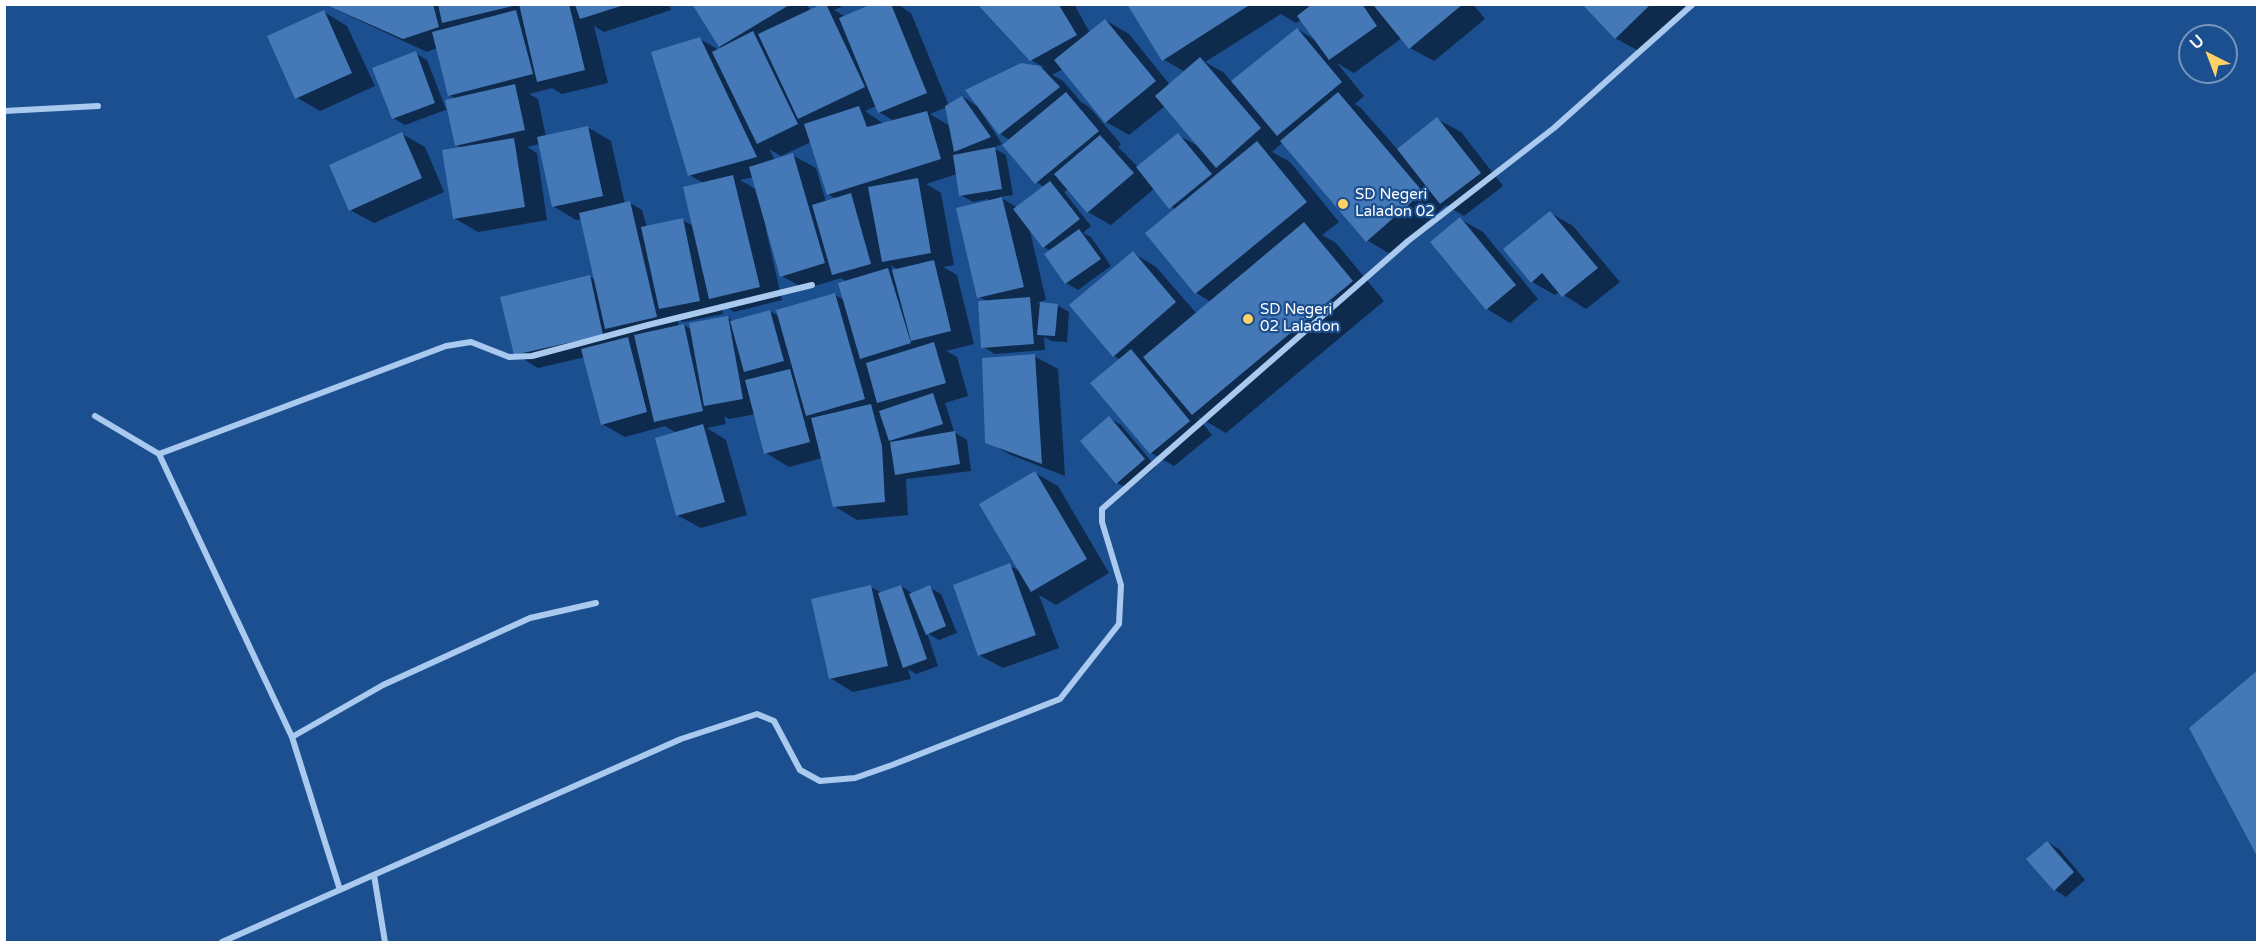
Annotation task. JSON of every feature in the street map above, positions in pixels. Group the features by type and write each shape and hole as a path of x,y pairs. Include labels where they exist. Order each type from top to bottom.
{"street":[{"path":"222,942 681,738 757,714 774,721 800,770 820,781 855,778 1060,699 1119,624 1121,585 1102,522 1102,509 1408,241 1554,128 1694,4"},
{"path":"4,111 98,106"},
{"path":"159,454 446,346 471,342 509,357 532,356 812,285"},
{"path":"95,416 159,454 292,737 340,890"},
{"path":"292,737 383,685 530,618 596,603"},
{"path":"374,875 385,942"}],"building":[{"path":"324,4 433,4 439,27 403,39"},
{"path":"438,4 517,4 517,5 442,23"},
{"path":"519,4 569,4 585,70 537,82"},
{"path":"692,4 791,4 719,47"},
{"path":"826,4 865,87 798,119 758,34"},
{"path":"872,4 891,4 927,93 878,113 839,18"},
{"path":"1127,4 1251,4 1162,61"},
{"path":"1312,4 1362,4 1377,26 1329,60 1297,16"},
{"path":"1376,4 1463,4 1409,49 1374,6"},
{"path":"1582,4 1651,4 1615,39"},
{"path":"575,5 624,5 580,19"},
{"path":"978,5 1059,5 1077,35 1030,61"},
{"path":"324,10 352,73 295,99 267,36"},
{"path":"516,10 533,74 448,96 432,32"},
{"path":"1105,19 1156,81 1105,123 1054,60"},
{"path":"1297,28 1342,82 1277,136 1231,81"},
{"path":"753,31 798,124 757,144 712,52"},
{"path":"700,37 757,157 688,176 651,52"},
{"path":"416,51 435,103 392,119 372,68"},
{"path":"1200,57 1261,128 1216,168 1155,96"},
{"path":"1021,63 1040,66 1060,87 999,135 965,90"},
{"path":"515,84 525,130 455,146 445,100"},
{"path":"1066,92 1099,131 1035,184 1002,145"},
{"path":"1338,92 1423,192 1366,242 1280,141"},
{"path":"962,96 991,137 954,152 945,106"},
{"path":"859,106 867,127 927,111 941,159 827,195 804,124"},
{"path":"1437,117 1481,173 1440,204 1397,149"},
{"path":"588,126 603,196 552,207 537,137"},
{"path":"402,132 422,178 349,211 329,165"},
{"path":"1178,133 1212,174 1169,209 1136,167"},
{"path":"1100,135 1134,173 1087,213 1054,174"},
{"path":"514,138 525,207 453,219 442,150"},
{"path":"1257,141 1307,202 1195,294 1145,233"},
{"path":"995,147 1002,189 959,196 953,155"},
{"path":"793,153 825,263 780,277 749,167"},
{"path":"733,175 760,287 709,299 683,187"},
{"path":"918,178 931,253 882,262 868,187"},
{"path":"1050,181 1080,219 1043,248 1013,209"},
{"path":"851,193 871,264 832,275 812,205"},
{"path":"1002,197 1024,287 977,298 956,208"},
{"path":"630,201 657,317 605,329 579,213"},
{"path":"1550,211 1598,268 1562,297 1542,273 1531,283 1503,249"},
{"path":"1460,217 1516,285 1486,310 1430,242"},
{"path":"683,218 700,301 659,309 641,227"},
{"name":"SD Negeri 02 Laladon","path":"1304,222 1353,281 1192,415 1143,357"},
{"path":"1079,229 1101,259 1065,284 1044,254"},
{"path":"1133,251 1176,302 1113,357 1069,305"},
{"path":"934,260 951,331 911,341 892,270"},
{"path":"888,268 911,343 860,359 838,283"},
{"path":"590,275 603,335 514,355 500,297"},
{"path":"835,293 865,399 806,416 776,310"},
{"path":"1030,297 1034,344 981,348 978,301"},
{"path":"1040,302 1058,304 1055,336 1037,335"},
{"path":"770,310 784,361 744,372 730,321"},
{"path":"728,316 743,399 704,406 689,323"},
{"path":"684,324 703,411 654,422 634,335"},
{"path":"628,337 647,412 601,425 581,349"},
{"path":"934,342 946,383 877,403 866,363"},
{"path":"1131,349 1190,421 1150,454 1090,383"},
{"path":"1035,354 1042,464 985,443 982,358"},
{"path":"790,369 810,442 764,454 745,380"},
{"path":"933,393 943,424 889,441 879,411"},
{"path":"871,404 882,446 885,502 833,507 811,418"},
{"path":"1109,416 1145,459 1116,484 1080,441"},
{"path":"703,424 725,502 676,516 655,438"},
{"path":"955,431 960,464 895,475 890,442"},
{"path":"1035,471 1087,559 1031,592 979,504"},
{"path":"1010,563 1036,635 978,656 953,585"},
{"path":"871,585 888,666 829,679 811,599"},
{"path":"901,585 927,659 903,668 878,593"},
{"path":"930,585 946,626 926,635 909,594"},
{"path":"2258,670 2258,858 2189,728"},
{"path":"2047,841 2074,872 2054,891 2026,859"}],"place":[{"name":"SD Negeri Laladon 02","path":"1343,204"},
{"name":"SD Negeri 02 Laladon","path":"1248,319"}]}
